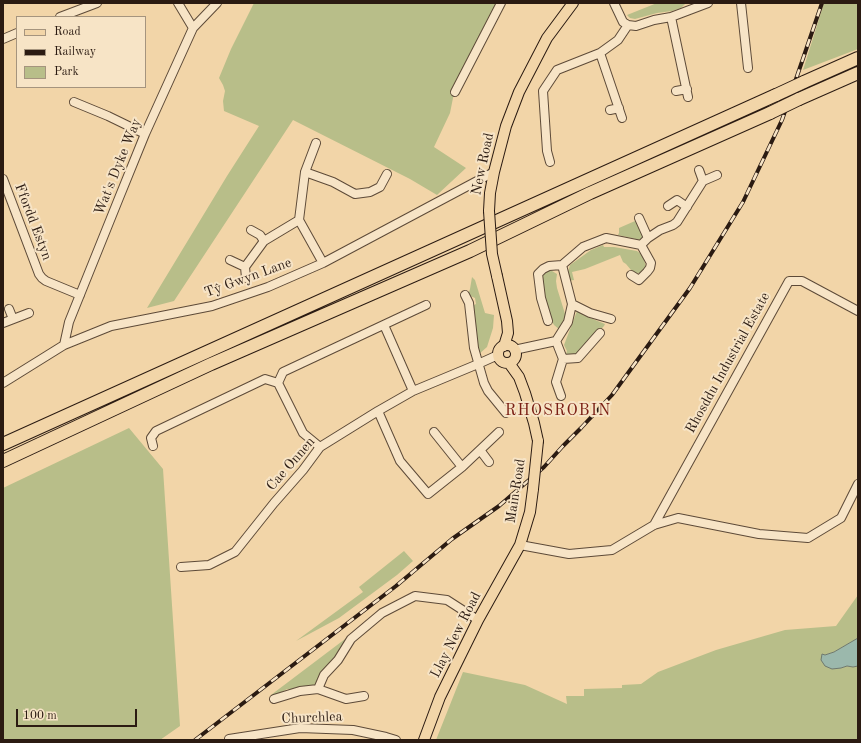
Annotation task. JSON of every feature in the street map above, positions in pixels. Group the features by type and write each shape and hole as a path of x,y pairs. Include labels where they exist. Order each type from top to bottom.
{"highway":[{"path":"3,444 858,58"},
{"path":"3,461 211,364 470,251 590,193 858,73"}],"main road":[{"name":"New Road","path":"498,355 499,350 504,346 508,334 507,321 492,254 489,211 490,193 494,172 506,126 519,92 547,38 573,3"},
{"path":"498,355 503,362 509,363 515,358 514,350 510,346 504,346"},
{"name":"Main Road","path":"509,363 518,377 525,393 538,440 530,512 520,545"},
{"name":"Llay New Road","path":"424,740 440,697 478,620 520,545"}],"street":[{"path":"63,16 97,3"},
{"path":"178,3 193,28"},
{"name":"Wat's Dyke Way","path":"64,345 69,322 145,134 193,28 217,3"},
{"path":"456,92 501,3"},
{"path":"614,3 623,22 628,25 636,26 654,20 671,17 691,6 708,3"},
{"path":"740,3 748,68"},
{"path":"671,17 688,93 676,91"},
{"path":"550,162 543,153 543,91 557,70 600,53 618,40 628,25"},
{"path":"3,39 16,33"},
{"path":"600,53 622,118"},
{"path":"74,102 108,116 145,134"},
{"path":"610,110 618,108"},
{"path":"316,143 305,172 298,220 323,262"},
{"path":"699,170 703,181"},
{"path":"305,172 334,182 355,194 370,192 380,187 387,174"},
{"name":"Tŷ Gwyn Lane","path":"3,383 64,345 112,326 212,306 268,287 323,262 494,172"},
{"path":"641,245 660,230 677,222 703,181 717,175"},
{"name":"Ffordd Estyn","path":"3,179 39,274 46,281 80,295"},
{"path":"668,206 677,200 686,207"},
{"path":"639,218 648,238"},
{"path":"246,278 245,267 264,241 298,220"},
{"path":"252,230 260,235 264,241"},
{"path":"548,321 535,273 549,266 562,265 583,247 606,238 641,245 651,263 650,268 638,282 631,275"},
{"path":"230,260 245,267"},
{"path":"514,350 556,341 568,322 572,304 562,265"},
{"name":"Rhosddu Industrial Estate","path":"654,525 789,281 802,281 858,311"},
{"path":"465,294 471,303 474,348 484,383 497,396 506,413"},
{"path":"572,304 590,313 611,318"},
{"path":"278,383 282,372 426,305"},
{"path":"9,309 13,319"},
{"path":"3,323 29,313"},
{"path":"384,325 413,391"},
{"path":"563,359 578,358 600,333"},
{"path":"556,341 563,359 556,382 561,396"},
{"name":"Cae Onnen","path":"181,568 209,565 235,552 274,503 303,470 320,447 413,391 498,355"},
{"path":"152,446 151,438 156,430 265,379 278,383 303,433 320,447"},
{"path":"378,411 400,461 428,494 462,467 499,432"},
{"path":"434,432 462,467"},
{"path":"480,450 489,462"},
{"path":"520,545 569,554 612,550 654,525 678,518 759,534 808,538 841,518 858,484"},
{"path":"318,689 324,675 338,660 351,639 382,613 415,596 446,600 478,620"},
{"path":"274,699 300,691 318,689 346,699 364,696"},
{"name":"Churchlea","path":"228,739 300,728 353,730 396,740"}],"green space":[{"path":"254,3 500,3 454,93 450,113 434,147 466,168 437,195 410,179 293,120 174,301 147,308 259,126 224,111 223,101 225,91 219,78 231,49"},
{"path":"657,3 686,3 681,8 672,11 657,13 635,19 630,18 627,15"},
{"path":"824,3 858,3 858,49 803,70"},
{"path":"635,221 638,223 643,237 642,240 618,235 619,228"},
{"path":"603,245 604,247 614,247 637,251 643,256 646,267 645,270 640,273 636,273 631,270 623,262 620,255 585,269 572,272 574,280 567,281 570,265 591,250"},
{"path":"548,269 549,271 557,274 557,288 566,317 565,323 560,330 554,325 549,317 545,301 542,275"},
{"path":"472,277 475,280 485,313 494,315 493,328 487,347 479,354 472,306 476,304 475,298 468,295"},
{"path":"577,311 605,324 579,353 575,356 568,356 564,345"},
{"path":"129,428 163,469 180,726 160,740 3,740 3,488"},
{"path":"404,551 413,561 397,575 339,618 296,641 363,592 359,587"},
{"path":"858,595 858,638 834,652 825,655 841,668 847,666 858,666 858,740 436,740 463,672 525,685 567,704 566,696 584,696 584,689 622,688 622,685 641,684 658,672 716,650 785,630 836,626"},
{"path":"357,630 315,686 287,689 275,696 271,695 267,698"}],"shaded area":[{"path":"858,638 858,666 847,666 832,669 825,666 821,660 822,654 825,655 834,652"}],"railway":[{"path":"195,740 396,586 452,539 499,506 544,467 612,395 690,288 743,202 782,120 822,3"}],"district":[{"name":"RHOSROBIN","path":"558,411"}]}
